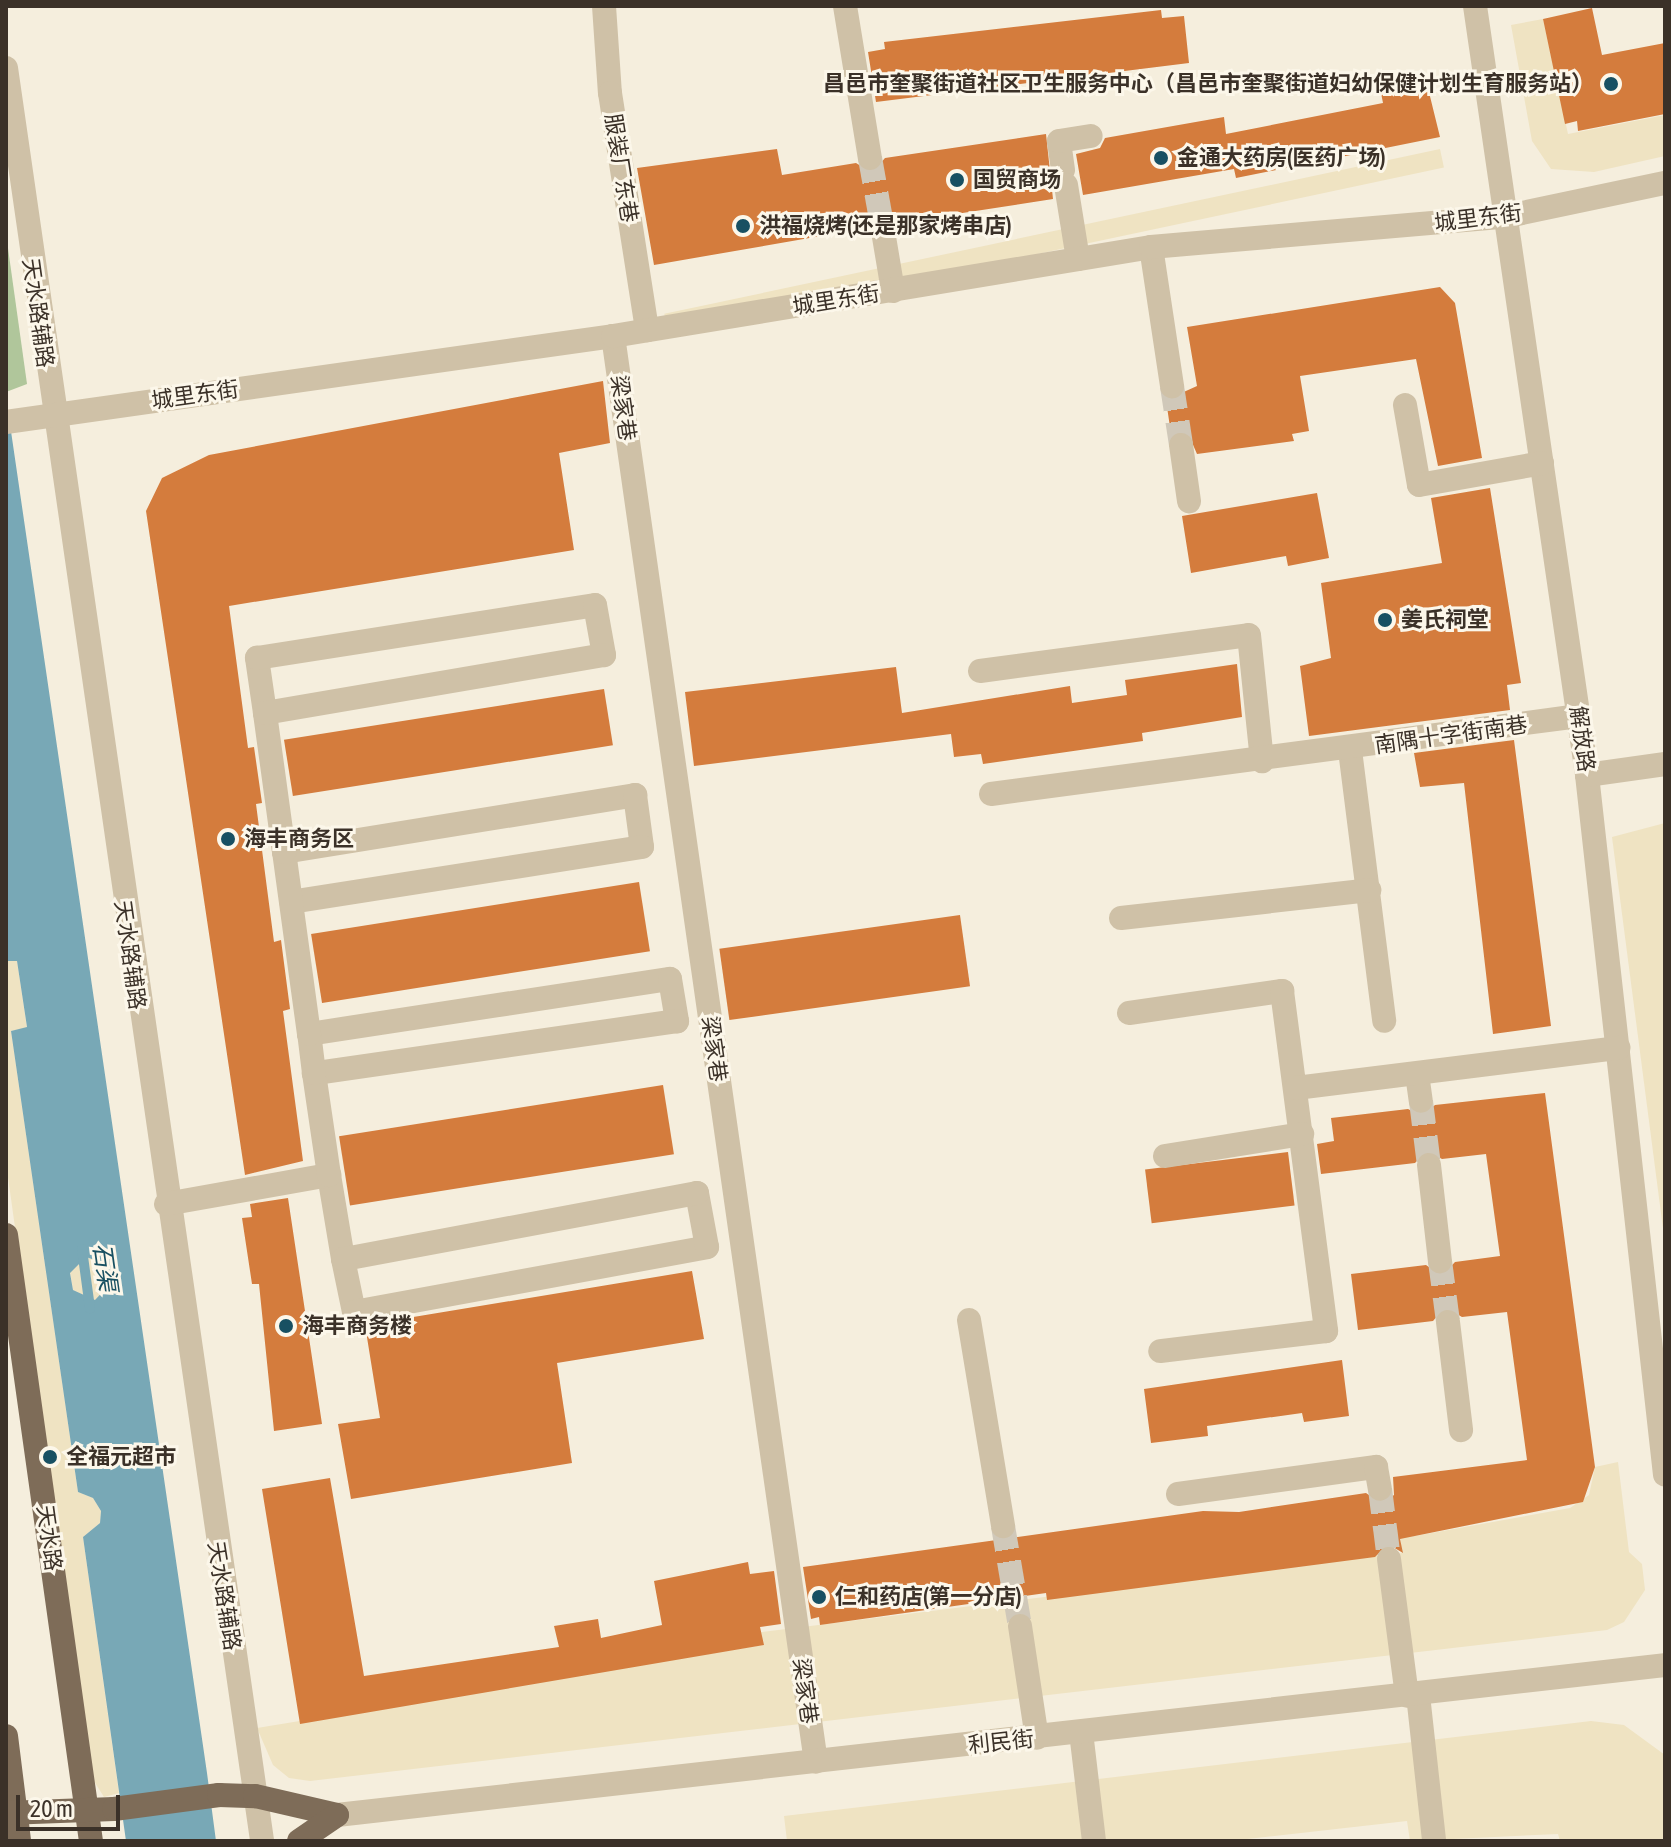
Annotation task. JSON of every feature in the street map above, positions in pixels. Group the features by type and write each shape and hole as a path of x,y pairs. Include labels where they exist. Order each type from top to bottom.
{"main road":[{"name":"天水路","path":"6,1235 91,1841"},
{"path":"6,1736 11,1813 19,1841"},
{"name":"利民街","path":"11,1813 114,1809 219,1795 255,1796 337,1815"},
{"name":"利民街","path":"299,1841 337,1815"}],"street":[{"name":"服装厂东巷","path":"604,6 610,93 647,330"},
{"path":"845,6 870,158"},
{"name":"解放路","path":"1475,6 1503,217 1587,775 1665,1475"},
{"name":"天水路辅路","path":"6,68 52,416 262,1841"},
{"path":"1078,259 1059,141 1091,136"},
{"name":"城里东街","path":"10,421 613,336 1151,247 1503,217 1665,183"},
{"path":"882,225 893,291"},
{"path":"1151,247 1172,386"},
{"name":"梁家巷","path":"613,336 816,1762"},
{"path":"1405,405 1419,485 1542,463"},
{"path":"1181,445 1189,501"},
{"path":"265,713 604,655 595,605 257,658 343,1259 354,1312 707,1247 697,1193 343,1259"},
{"path":"980,671 1249,635 1262,761"},
{"name":"南隅十字街南巷","path":"991,794 1324,754 1579,716"},
{"path":"1350,750 1384,1021"},
{"path":"1587,775 1665,764"},
{"path":"284,852 635,795 642,847 291,902"},
{"path":"1121,918 1369,890"},
{"path":"309,1034 670,979 677,1021 314,1073"},
{"path":"1129,1013 1282,991 1326,1331 1160,1351"},
{"path":"1296,1088 1619,1048"},
{"path":"1417,1074 1421,1101"},
{"path":"1165,1156 1302,1134"},
{"path":"1429,1165 1440,1261"},
{"path":"166,1204 329,1175"},
{"path":"969,1320 1003,1526"},
{"path":"1448,1322 1461,1430"},
{"path":"1178,1494 1376,1467 1380,1489"},
{"path":"1389,1559 1434,1841"},
{"path":"1020,1626 1037,1738"},
{"name":"利民街","path":"337,1815 1665,1665"},
{"path":"1081,1732 1094,1841"}],"green space":[{"path":"6,234 27,384 6,392"}],"shaded area":[{"path":"1543,19 1568,134 1665,115 1665,156 1594,172 1551,169 1532,141 1511,25"},
{"path":"1440,149 1444,168 668,332 664,314"},
{"path":"1665,823 1665,1244 1612,837"},
{"path":"6,961 17,961 27,1028 11,1031 78,1492 93,1498 101,1511 100,1523 83,1537 119,1793 104,1797 92,1778 6,1163"},
{"path":"86,1257 106,1264 110,1284 96,1301 73,1290 70,1272"},
{"path":"1618,1462 1629,1552 1642,1564 1645,1590 1624,1622 1607,1630 310,1781 289,1778 273,1765 257,1728 763,1645 761,1632 1402,1553 1399,1531 1415,1536 1570,1508 1589,1495 1595,1467"},
{"path":"1591,1721 1624,1725 1665,1755 1665,1841 1560,1841 1558,1834 1410,1841 1407,1821 1229,1841 787,1841 784,1816"}],"water":[{"path":"6,397 216,1841 126,1841 83,1537 100,1523 101,1511 93,1498 78,1492 11,1031 27,1027 17,961 6,961","holes":["86,1257 106,1264 110,1284 95,1300 73,1290 70,1273"]}],"building":[{"name":"昌邑市奎聚街道社区卫生服务中心（昌邑市奎聚街道妇幼保健计划生育服务站）","path":"1592,8 1602,55 1665,43 1665,114 1578,131 1577,121 1565,124 1543,19"},
{"path":"1161,10 1162,18 1184,16 1189,63 876,102 868,52 885,49 884,42"},
{"path":"1425,76 1440,137 1236,178 1234,169 1083,195 1076,154 1100,148 1105,138 1224,117 1226,134 1383,103 1380,88"},
{"path":"1046,134 1053,199 897,223 880,210 867,228 654,265 637,168 777,149 782,175 856,163 872,173 885,158"},
{"path":"1440,287 1455,303 1482,458 1438,466 1416,359 1300,376 1309,431 1292,434 1294,441 1197,454 1187,431 1171,434 1166,400 1197,386 1187,327"},
{"name":"海丰商务区","path":"603,381 610,443 559,453 574,550 229,606 248,748 254,747 262,803 256,804 274,942 281,940 290,1009 283,1011 303,1161 245,1175 146,511 162,478 209,455"},
{"path":"1490,488 1521,683 1507,685 1510,710 1309,736 1300,666 1331,658 1321,583 1442,563 1431,498"},
{"path":"1317,493 1329,558 1288,566 1286,556 1191,573 1182,516"},
{"path":"1237,664 1242,717 1142,733 1143,741 983,764 981,754 954,757 951,734 694,766 685,692 896,667 902,713 1070,686 1072,703 1127,695 1125,680"},
{"path":"604,689 613,745 293,796 284,740"},
{"path":"1514,740 1551,1026 1493,1034 1464,783 1420,787 1414,753"},
{"path":"639,882 650,951 322,1003 311,934"},
{"path":"960,915 970,986 729,1020 719,949"},
{"path":"663,1085 674,1154 350,1205 339,1136"},
{"path":"1545,1093 1595,1467 1583,1502 1400,1539 1403,1553 1388,1544 1375,1557 1047,1600 1046,1593 820,1625 819,1617 811,1619 803,1567 1203,1511 1239,1512 1366,1493 1382,1504 1394,1495 1393,1477 1527,1460 1507,1312 1462,1317 1445,1307 1433,1321 1358,1330 1351,1274 1426,1265 1442,1276 1455,1262 1500,1256 1486,1154 1442,1159 1427,1150 1415,1163 1321,1174 1317,1144 1334,1141 1331,1118 1408,1109 1422,1116 1435,1105"},
{"path":"1288,1152 1295,1206 1152,1223 1145,1170"},
{"name":"海丰商务楼","path":"288,1198 322,1424 274,1431 259,1284 252,1284 242,1218 252,1217 250,1204"},
{"path":"692,1271 704,1339 557,1363 572,1463 351,1499 338,1424 380,1418 365,1325"},
{"path":"1342,1360 1349,1416 1304,1422 1302,1413 1207,1426 1208,1436 1151,1443 1144,1389"},
{"path":"330,1478 364,1676 559,1647 554,1626 598,1619 601,1638 662,1625 654,1581 748,1562 750,1574 774,1571 781,1624 760,1627 764,1645 300,1724 262,1489"}],"waterway":[{"name":"石渠","path":"82,1249 90,1308"}],"tunnel":[{"path":"870,158 882,225"},
{"path":"1172,386 1181,445"},
{"path":"1421,1101 1429,1165"},
{"path":"1440,1261 1448,1322"},
{"path":"1380,1489 1389,1559"},
{"path":"1003,1526 1020,1626"}],"place":[{"name":"昌邑市奎聚街道社区卫生服务中心（昌邑市奎聚街道妇幼保健计划生育服务站）","path":"1611,84"},
{"name":"金通大药房(医药广场)","path":"1161,158"},
{"name":"国贸商场","path":"957,180"},
{"name":"洪福烧烤(还是那家烤串店)","path":"743,226"},
{"name":"姜氏祠堂","path":"1385,620"},
{"name":"海丰商务区","path":"228,839"},
{"name":"海丰商务楼","path":"286,1326"},
{"name":"全福元超市","path":"50,1457"},
{"name":"仁和药店(第一分店)","path":"819,1597"}]}
